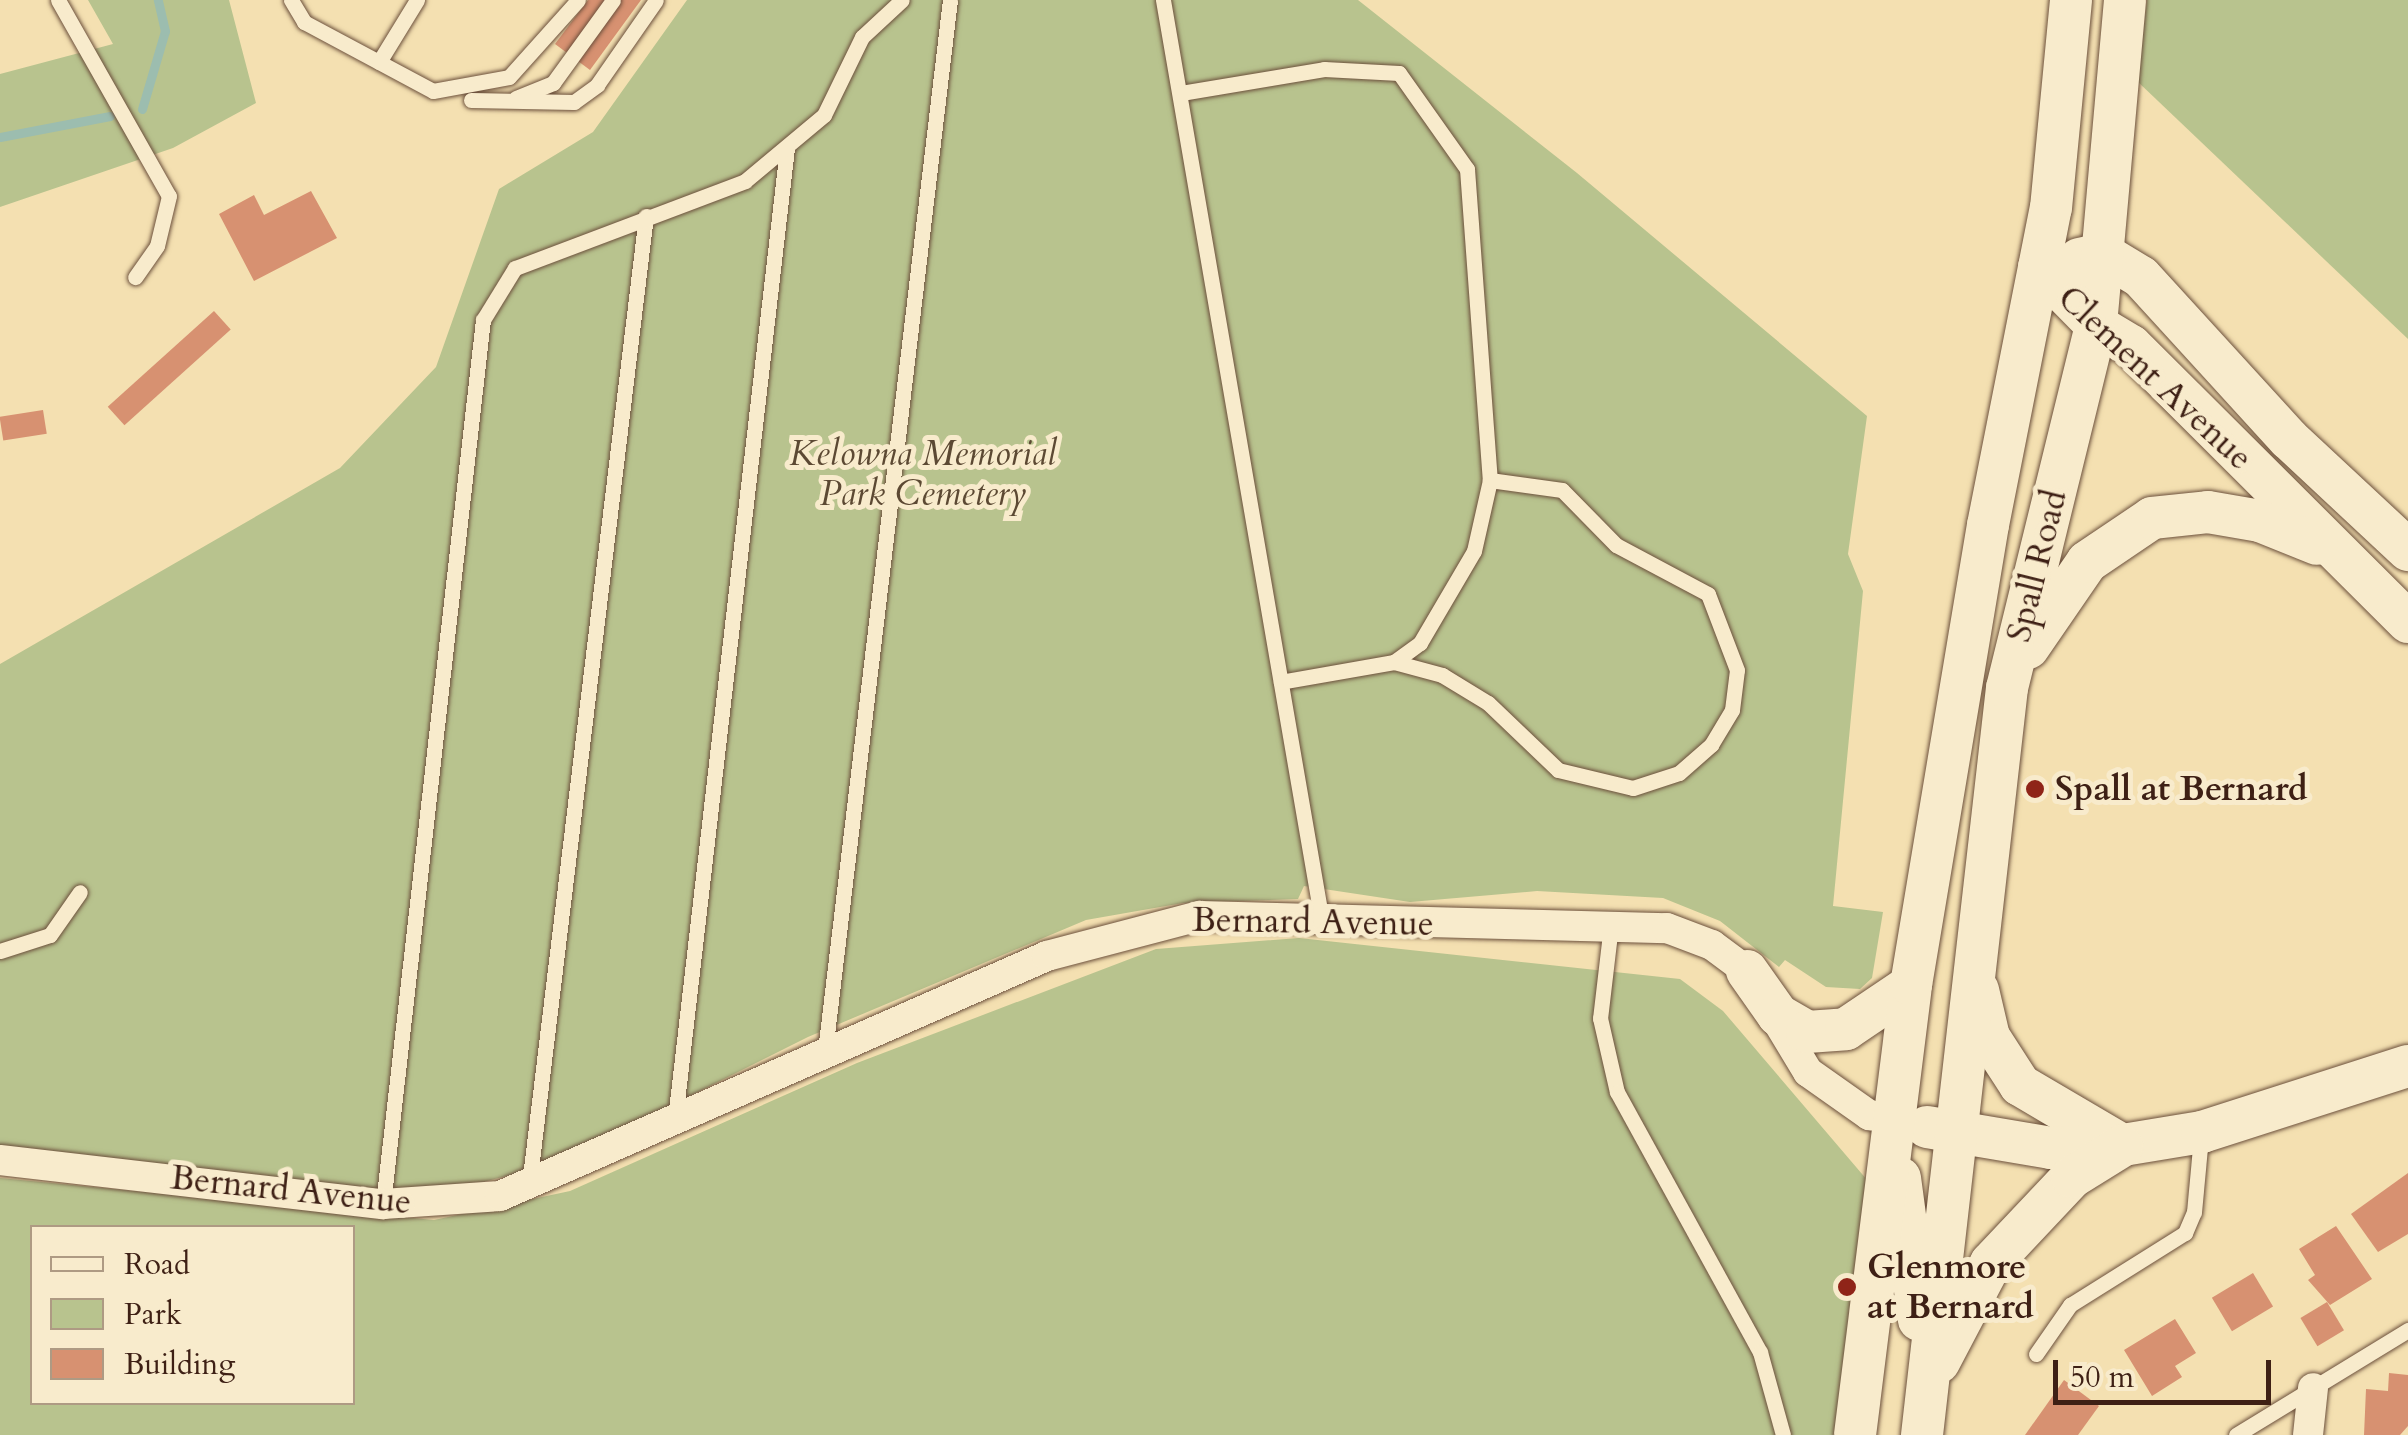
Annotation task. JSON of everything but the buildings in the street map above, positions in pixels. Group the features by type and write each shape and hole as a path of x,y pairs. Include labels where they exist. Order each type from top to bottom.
{"main road":[{"name":"Spall Road","path":"1893,1119 1912,985 2039,268 2071,0"},
{"name":"Spall Road","path":"1927,1386 2007,688 2096,325 2124,0"},
{"name":"Clement Avenue","path":"2039,268 2103,254 2141,277 2288,439 2408,550"},
{"name":"Clement Avenue","path":"2039,268 2096,325 2131,346 2408,622"},
{"path":"2007,688 2037,629 2087,562 2152,518 2208,512 2260,520 2332,550"},
{"path":"1747,971 1778,1015 1807,1032 1846,1029 1912,985"},
{"path":"1927,1386 1991,1263 2072,1178 2122,1145 2020,1086 1989,1037 1974,973"},
{"name":"Bernard Avenue","path":"1893,1119 2051,1148 2122,1145 2202,1132 2408,1066"},
{"path":"1893,1119 1927,1386 1922,1435"},
{"path":"1856,1435 1893,1119"}],"street":[{"name":"Bernard Avenue","path":"0,1160 383,1204 453,1202 529,1185 825,1051 1120,931 1200,916 1321,916 1410,924 1611,921 1712,945 1747,971 1808,1072 1869,1115 1893,1119"},
{"path":"2308,1435 2313,1388"}],"lane":[{"path":"58,0 169,196 157,246 135,277"},
{"path":"290,0 304,22 433,91 471,100 574,102 597,85 656,0"},
{"path":"379,62 417,0"},
{"path":"433,91 509,77 578,0"},
{"path":"471,100 532,98 553,82 613,0"},
{"path":"383,1204 483,320 515,268 744,182 824,116 862,37 902,0"},
{"path":"825,1051 950,0"},
{"path":"1163,0 1321,916"},
{"path":"1181,93 1362,67 1399,73 1434,111 1467,169 1490,480 1474,551 1420,643 1394,662"},
{"path":"674,1119 787,148"},
{"path":"529,1185 646,216"},
{"path":"1281,682 1394,662 1442,675 1488,704 1558,770 1633,788 1678,774 1712,745 1732,710 1737,670 1708,594 1616,545 1562,490 1490,480"},
{"path":"0,951 50,935 80,892"},
{"path":"1611,921 1600,1004 1617,1092 1760,1352 1783,1435"},
{"path":"2036,1354 2070,1305 2185,1232 2194,1212 2202,1132"},
{"path":"2236,1435 2408,1330"}],"green space":[{"path":"88,0 229,0 256,103 173,148 0,207 0,74 113,44"},
{"name":"Kelowna Memorial Park Cemetery","path":"687,0 1358,0 1577,173 1867,416 1848,554 1863,591 1833,906 1883,912 1872,978 1860,989 1826,987 1785,960 1779,967 1720,921 1663,898 1537,891 1410,902 1304,886 1298,899 1183,903 1086,920 808,1037 556,1163 464,1187 367,1190 0,1148 0,664 340,468 436,367 499,189 593,132"},
{"path":"2147,0 2408,0 2408,339 2137,81"},
{"path":"1299,938 1680,979 1723,1011 1868,1181 1841,1435 0,1435 0,1178 434,1220 570,1191 857,1063 1156,949"}],"waterway":[{"path":"142,109 165,31 158,0"},
{"path":"0,137 110,116"}],"place":[{"name":"Spall at Bernard","path":"2035,789"},
{"name":"Glenmore at Bernard","path":"1847,1287"}]}
